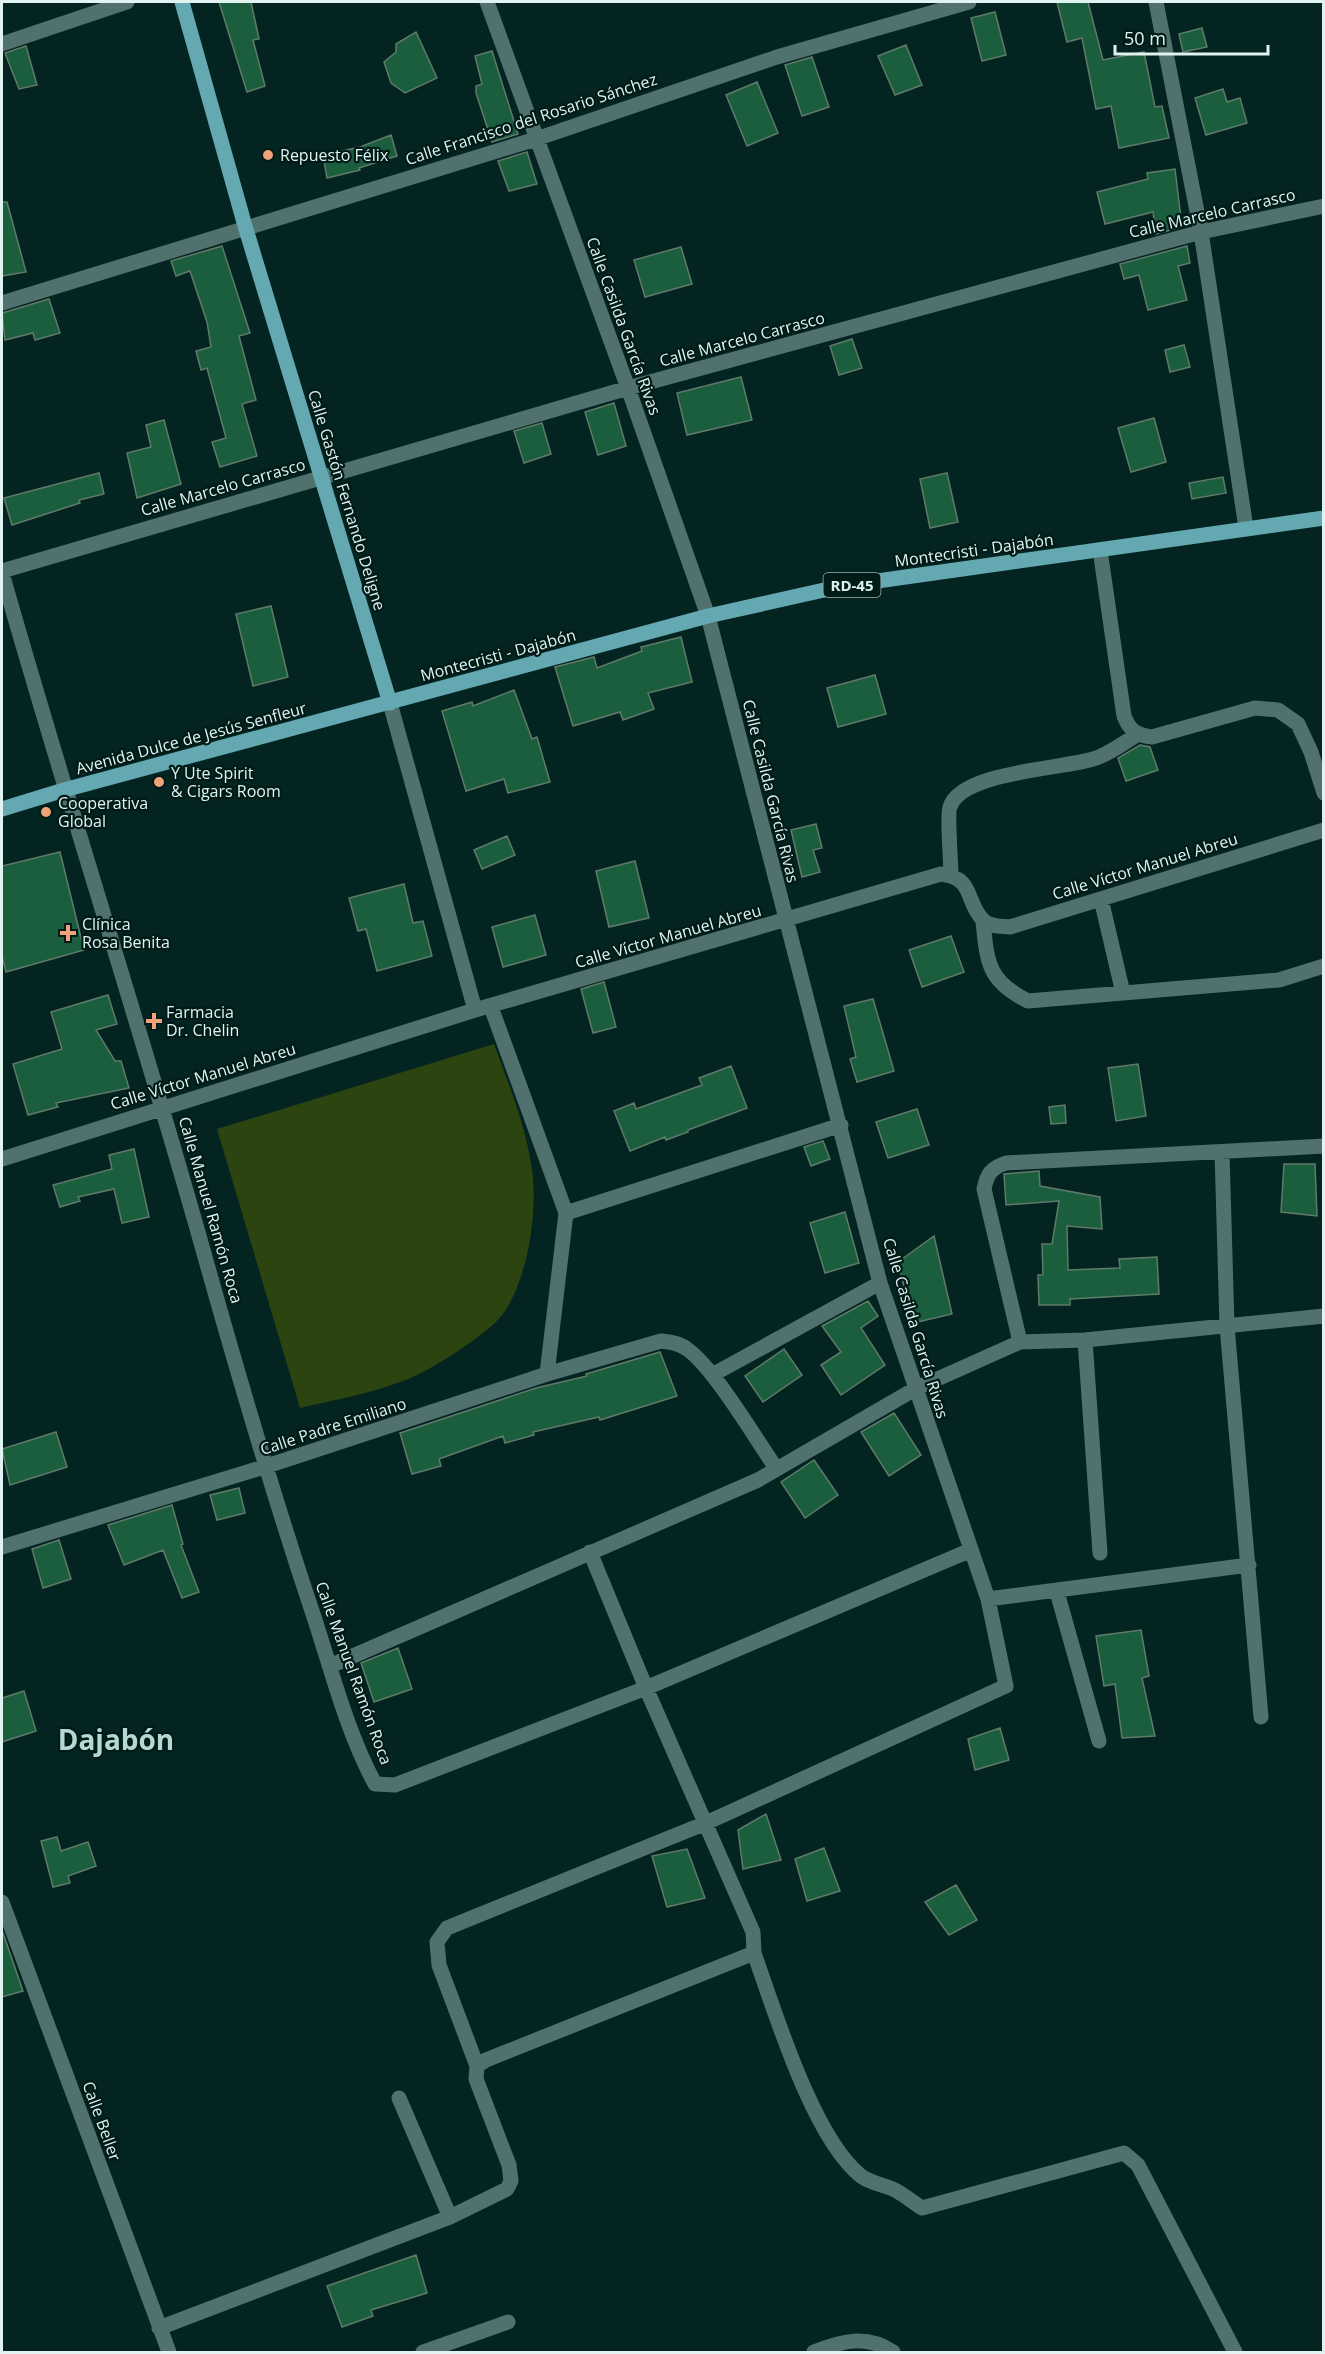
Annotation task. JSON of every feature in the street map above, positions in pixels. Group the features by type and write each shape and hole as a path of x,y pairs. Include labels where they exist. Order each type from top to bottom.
{"main road":[{"name":"Calle Gastón Fernando Deligne","path":"182,2 245,226 390,703"},
{"name":"Montecristi - Dajabón","path":"390,703 708,616 842,586 1323,518"},
{"name":"Avenida Dulce de Jesús Senfleur","path":"2,809 64,790 390,703"}],"street":[{"path":"2,44 128,2"},
{"name":"Calle Casilda García Rivas","path":"487,2 628,388 708,616 880,1283 988,1599 1006,1686 706,1823"},
{"name":"Calle Francisco del Rosario Sánchez","path":"2,303 245,226 536,139 777,57 969,2"},
{"path":"1156,2 1200,232 1246,528"},
{"name":"Calle Marcelo Carrasco","path":"2,572 628,388 1200,232 1323,206"},
{"path":"1100,550 1124,716 1128,727 1137,735"},
{"name":"Calle Manuel Ramón Roca","path":"2,572 64,790 163,1107 264,1467 330,1666 365,1765 375,1784 395,1785 646,1688"},
{"name":"Calle Gastón Fernando Deligne","path":"390,703 475,1010"},
{"path":"1323,793 1311,752 1298,724 1278,710 1255,708 1152,736 1137,735 1094,759 1036,769 969,787 956,794 949,808 951,875 965,885 983,921 986,954 993,972 1006,990 1028,1001 1279,980 1323,966"},
{"name":"Calle Víctor Manuel Abreu","path":"983,921 993,926 1010,927 1323,830"},
{"name":"Calle Víctor Manuel Abreu","path":"2,1159 475,1010 941,874 951,875"},
{"path":"1101,899 1123,993"},
{"path":"491,1007 566,1213 547,1374"},
{"path":"566,1213 841,1125"},
{"path":"1020,1342 984,1189 988,1173 1006,1163 1323,1146"},
{"path":"1222,1152 1227,1326 1262,1717"},
{"path":"776,1468 712,1376 880,1283"},
{"path":"330,1666 758,1480 776,1468 839,1436 915,1389 1020,1342 1085,1340 1323,1316"},
{"path":"1085,1340 1100,1553"},
{"name":"Calle Padre Emiliano","path":"2,1547 264,1467 547,1374 661,1341 676,1343 688,1349 712,1376"},
{"path":"646,1688 971,1550"},
{"path":"590,1552 646,1688 753,1932 754,1953 789,2054 836,2148 861,2177 896,2190 922,2208 1124,2153 1138,2165 1234,2352"},
{"path":"988,1599 1058,1592 1249,1565"},
{"path":"1058,1592 1099,1740"},
{"path":"159,2328 450,2217 507,2189 511,2181 508,2165 476,2079 477,2066 439,1965 437,1942 447,1928 706,1823"},
{"name":"Calle Beller","path":"2,1902 168,2352"},
{"path":"477,2066 486,2060 754,1953"},
{"path":"399,2098 450,2217"},
{"path":"423,2352 508,2322"},
{"path":"814,2352 832,2345 861,2340 892,2352"}],"green space":[{"path":"494,1044 521,1122 534,1187 529,1245 525,1264 512,1299 503,1314 485,1332 417,1375 380,1389 300,1408 217,1129"}],"building":[{"path":"219,2 251,2 259,39 253,40 265,86 247,92"},
{"path":"1057,2 1088,2 1103,60 1144,52 1155,107 1162,106 1169,138 1119,148 1111,106 1096,109 1082,38 1067,42"},
{"path":"995,12 1006,55 982,61 971,18"},
{"path":"1202,28 1207,47 1183,52 1179,34"},
{"path":"416,32 437,78 405,93 391,83 384,62 396,52 396,44"},
{"path":"906,45 922,85 895,95 878,56"},
{"path":"26,46 37,85 19,89 5,53"},
{"path":"492,51 518,134 492,142 476,93 476,86 482,84 475,56"},
{"path":"812,57 829,107 802,116 785,65"},
{"path":"757,82 778,133 747,146 726,95"},
{"path":"1223,89 1227,102 1240,98 1247,123 1206,135 1195,98"},
{"path":"391,135 397,156 359,168 360,170 327,178 323,155 360,147"},
{"path":"527,152 537,184 509,191 498,161"},
{"path":"1175,169 1182,227 1156,234 1153,212 1105,224 1097,192 1148,179 1147,173"},
{"path":"2,202 7,202 26,272 2,276"},
{"path":"222,246 250,333 239,336 256,400 242,404 257,456 220,467 212,442 226,438 207,368 201,370 196,351 211,347 207,322 190,271 176,276 171,261"},
{"path":"1187,246 1190,263 1178,266 1187,300 1148,310 1139,275 1124,279 1120,264"},
{"path":"681,247 692,284 645,297 634,260"},
{"path":"49,299 60,333 35,340 33,333 5,340 2,313"},
{"path":"852,339 862,368 839,375 830,346"},
{"path":"1184,345 1190,367 1170,372 1165,350"},
{"path":"741,377 752,420 687,435 677,393"},
{"path":"614,403 626,446 598,455 585,412"},
{"path":"1154,418 1166,462 1131,472 1118,428"},
{"path":"164,420 181,484 137,498 127,453 151,447 146,425"},
{"path":"542,423 551,454 524,463 514,431"},
{"path":"99,473 104,494 79,500 80,503 12,525 4,498"},
{"path":"947,473 958,522 930,528 920,479"},
{"path":"1223,477 1226,493 1192,499 1189,483"},
{"path":"271,606 288,677 253,686 236,614"},
{"path":"681,637 692,682 648,693 654,709 623,720 620,712 573,726 555,667 594,657 597,668 642,651 641,647"},
{"path":"875,675 886,714 838,727 827,688"},
{"path":"514,690 532,739 537,737 550,782 508,793 504,779 466,791 442,711 472,702 473,706"},
{"path":"1140,745 1150,747 1158,770 1126,781 1118,758"},
{"path":"816,824 822,848 813,850 820,872 802,877 791,830"},
{"path":"507,836 515,855 482,869 474,850"},
{"path":"60,852 84,950 6,972 2,956 2,866"},
{"path":"635,861 649,918 609,927 596,871"},
{"path":"404,884 413,923 423,921 432,956 377,971 366,929 358,931 349,898"},
{"path":"535,915 546,955 503,967 492,927"},
{"path":"951,936 964,972 922,987 909,950"},
{"path":"604,982 616,1027 593,1033 581,989"},
{"path":"108,995 117,1024 96,1030 115,1061 121,1061 129,1088 56,1103 58,1107 28,1115 13,1064 62,1049 51,1012"},
{"path":"873,999 894,1071 857,1082 850,1059 856,1057 844,1006"},
{"path":"1138,1064 1146,1116 1116,1121 1108,1068"},
{"path":"731,1066 747,1108 688,1130 688,1132 666,1140 665,1137 630,1151 614,1111 634,1103 636,1109 702,1085 699,1078"},
{"path":"1065,1105 1066,1123 1051,1124 1049,1107"},
{"path":"917,1109 929,1145 888,1158 876,1122"},
{"path":"823,1141 830,1159 811,1166 804,1147"},
{"path":"134,1149 149,1217 122,1223 114,1189 78,1197 80,1201 60,1207 53,1185 112,1169 109,1155"},
{"path":"1284,1164 1315,1164 1317,1216 1281,1212"},
{"path":"1039,1171 1040,1186 1100,1197 1102,1229 1067,1226 1068,1270 1120,1268 1119,1259 1157,1257 1159,1294 1070,1299 1070,1305 1039,1305 1038,1275 1043,1275 1042,1244 1052,1244 1059,1201 1006,1205 1004,1174"},
{"path":"845,1212 859,1263 825,1273 810,1223"},
{"path":"934,1236 952,1314 913,1323 898,1262"},
{"path":"868,1301 878,1316 861,1328 885,1365 841,1395 821,1365 841,1352 822,1326"},
{"path":"784,1349 802,1375 763,1402 745,1376"},
{"path":"660,1352 677,1396 600,1420 599,1417 533,1432 534,1435 505,1443 503,1436 439,1459 441,1466 412,1474 400,1433 536,1388 587,1376 586,1374"},
{"path":"894,1413 921,1455 889,1476 861,1432"},
{"path":"56,1432 67,1467 10,1485 2,1449"},
{"path":"814,1460 838,1495 805,1518 781,1482"},
{"path":"239,1488 245,1513 217,1520 210,1495"},
{"path":"172,1505 183,1544 181,1545 199,1592 182,1598 163,1550 124,1565 108,1525"},
{"path":"59,1540 71,1579 43,1588 32,1549"},
{"path":"1141,1630 1149,1676 1142,1678 1155,1736 1122,1738 1115,1684 1104,1686 1096,1636"},
{"path":"398,1648 412,1689 374,1702 361,1663"},
{"path":"24,1691 36,1731 2,1742 2,1698"},
{"path":"1000,1728 1009,1760 975,1770 968,1739"},
{"path":"766,1814 781,1860 743,1869 738,1830"},
{"path":"57,1837 61,1851 88,1842 96,1866 68,1876 70,1883 53,1887 41,1841"},
{"path":"824,1848 840,1891 807,1901 795,1859"},
{"path":"687,1849 705,1898 667,1907 652,1856"},
{"path":"956,1885 977,1920 949,1935 925,1902"},
{"path":"2,1934 23,1991 2,1997"},
{"path":"416,2255 427,2293 371,2310 373,2316 342,2327 327,2286"}],"place":[{"name":"Repuesto Félix","path":"268,155"},
{"name":"Y Ute Spirit & Cigars Room","path":"159,782"},
{"name":"Cooperativa Global","path":"46,812"},
{"name":"Clínica Rosa Benita","path":"68,933"},
{"name":"Farmacia Dr. Chelin","path":"154,1021"}],"district":[{"name":"Dajabón","path":"116,1739"}]}
